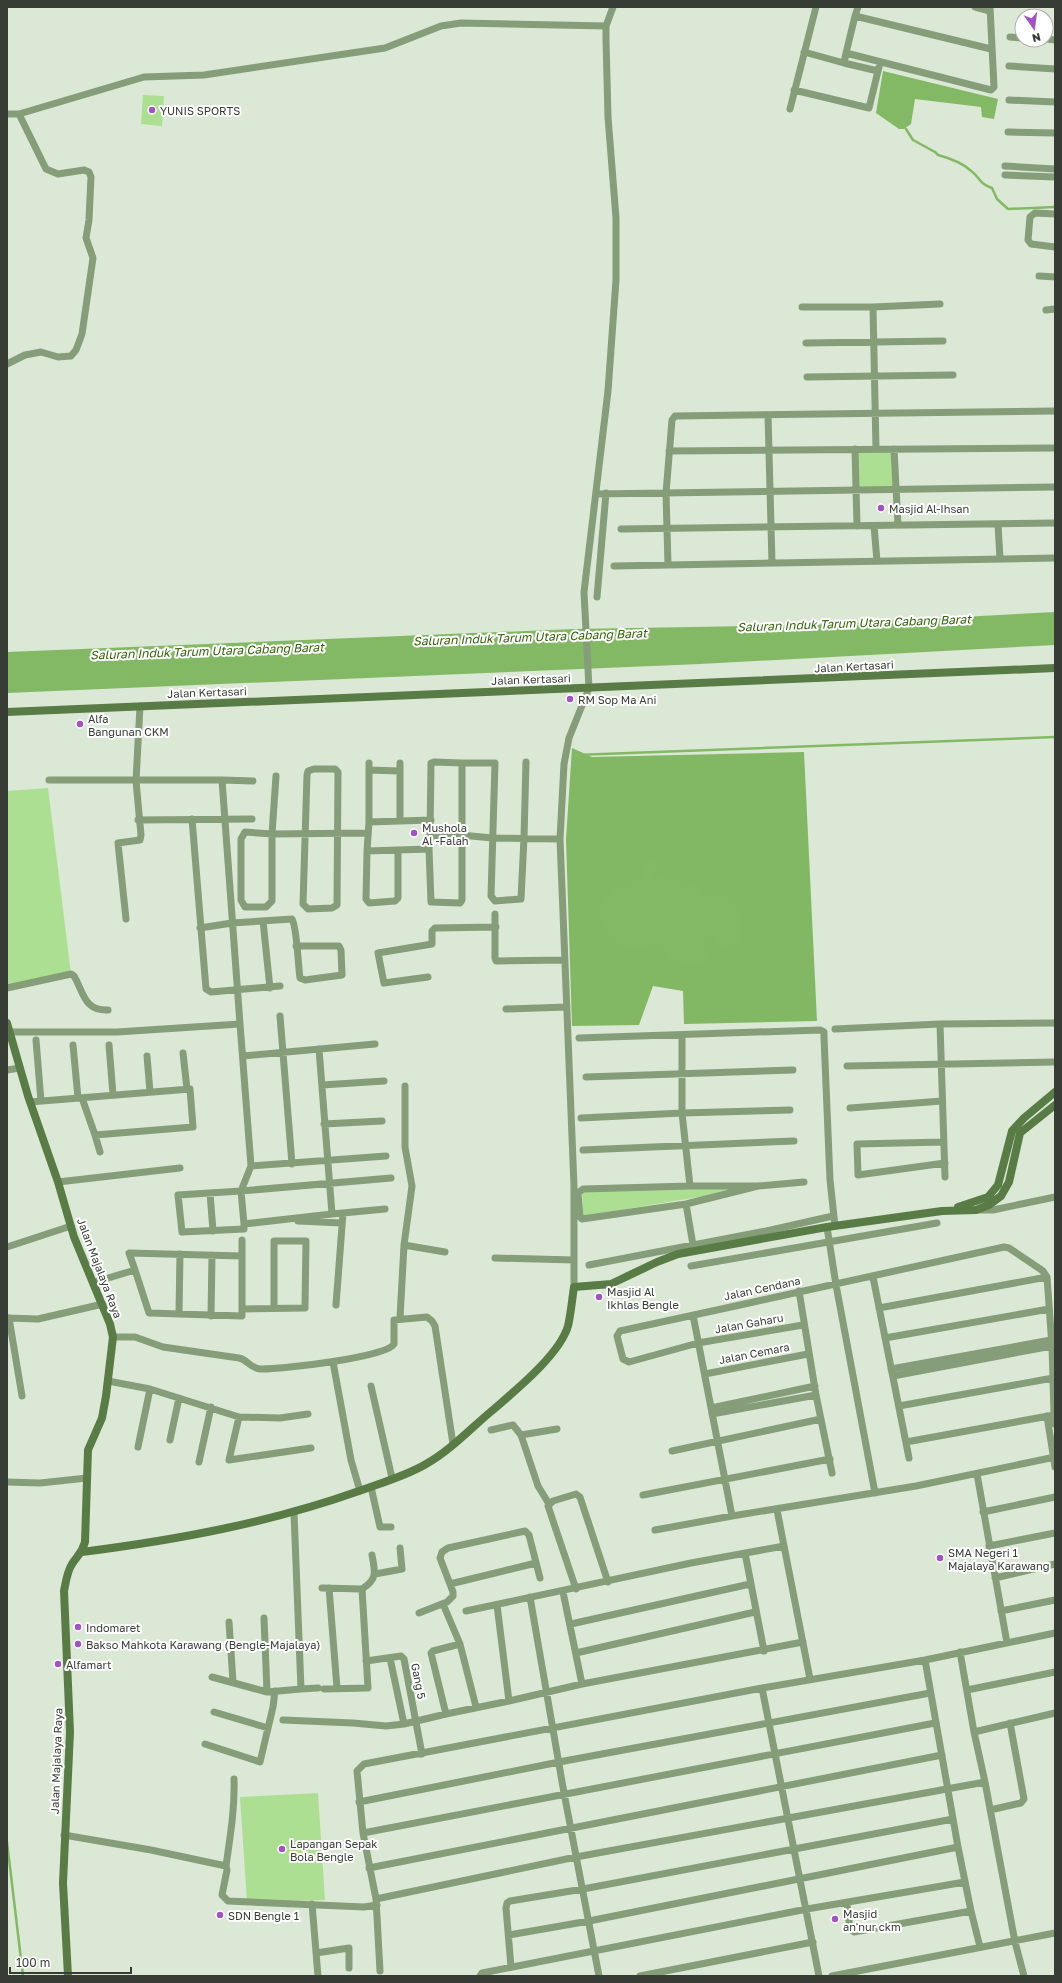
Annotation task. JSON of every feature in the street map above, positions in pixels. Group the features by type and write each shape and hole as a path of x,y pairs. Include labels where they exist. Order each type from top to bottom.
{"street":[{"path":"82,1552 146,1544 216,1531 294,1513 371,1487 425,1465 453,1444 520,1386 555,1349 567,1326 574,1287 574,1186 560,839 564,764 569,738 589,688 584,594 608,391 616,280 616,218 608,118 608,22 613,7"},
{"path":"790,109 816,7"},
{"path":"844,63 858,7"},
{"path":"846,53 991,90 994,87 990,9 976,7"},
{"path":"855,16 991,49"},
{"path":"7,114 19,114 144,76 204,75 385,48 441,26 461,23 608,22"},
{"path":"1010,37 1014,37"},
{"path":"804,52 878,71"},
{"path":"794,90 869,108 881,62"},
{"path":"1009,66 1055,69"},
{"path":"1009,100 1055,102"},
{"path":"7,364 24,355 40,352 58,357 71,356 76,350 82,334 93,258 86,238 89,220 91,177 89,172 84,170 58,174 46,168 19,114"},
{"path":"1008,132 1055,133"},
{"path":"1005,166 1055,168"},
{"path":"1005,175 1055,177"},
{"path":"1055,214 1041,213 1030,217 1028,240 1031,244 1036,246 1055,247"},
{"path":"1039,276 1055,277"},
{"path":"802,307 873,307 940,304"},
{"path":"873,307 873,376 876,449"},
{"path":"1046,310 1055,309"},
{"path":"806,343 943,341"},
{"path":"807,377 953,375"},
{"path":"668,565 666,493 672,420 675,416 1055,411"},
{"path":"768,415 772,563"},
{"path":"669,451 1055,448"},
{"path":"855,449 857,526"},
{"path":"894,449 898,525"},
{"path":"596,494 1055,487"},
{"path":"597,597 606,494"},
{"path":"621,528 1055,523"},
{"path":"998,524 1000,559"},
{"path":"874,526 877,561"},
{"path":"614,566 1055,558"},
{"name":"Jalan Kertasari","path":"7,712 1055,668"},
{"path":"126,920 118,842 140,840 141,835 138,820 136,781 140,706"},
{"path":"462,763 462,900 460,903 432,902 429,849 431,820 431,763 434,762 496,764 491,896 495,901 518,900 522,896 526,762"},
{"path":"400,763 400,820"},
{"path":"398,850 397,900 369,903 366,898 369,822 369,767 399,771"},
{"path":"335,769 338,772 337,834 337,905 332,908 308,909 304,904 304,834 308,770 335,769"},
{"path":"276,776 272,834 272,901 266,907 245,907 241,900 241,840 242,835 245,832 272,834 368,833"},
{"path":"49,780 253,781"},
{"path":"222,780 251,1166 241,1191 244,1229 182,1232 178,1195 241,1191 330,1182 391,1178"},
{"path":"192,819 206,989 211,992 280,986"},
{"path":"138,820 252,819"},
{"path":"369,822 431,820"},
{"path":"430,836 461,835 492,838 560,839"},
{"path":"367,851 429,849"},
{"path":"495,914 496,961 565,960"},
{"path":"200,928 232,923 292,919 295,926 296,946 301,979 342,975 341,950 339,946 296,946"},
{"path":"263,921 270,988"},
{"path":"428,977 384,983 378,953 432,944 432,931 434,928 496,927"},
{"path":"7,988 71,974 76,979 87,1003 96,1009 108,1010"},
{"path":"506,1009 567,1007"},
{"path":"280,1016 292,1164"},
{"name":"Jalan Majalaya Raya","path":"7,1023 30,1102 58,1182 71,1226 103,1304 113,1337 102,1418 88,1450 86,1535 82,1552 72,1563 68,1571 64,1591 70,1732 64,1834 63,1914 68,1976"},
{"path":"835,1029 940,1024 1055,1023"},
{"path":"10,1032 117,1032 240,1024"},
{"path":"940,1024 943,1142 946,1177"},
{"path":"579,1038 682,1036 820,1030 824,1032 833,1216 829,1242 876,1493"},
{"path":"682,1036 682,1113 690,1186"},
{"path":"36,1040 42,1101"},
{"path":"243,1056 375,1044"},
{"path":"72,1045 80,1098 100,1152"},
{"path":"108,1045 113,1095"},
{"path":"319,1049 332,1214"},
{"path":"95,1136 193,1128 190,1089 187,1089 183,1053"},
{"path":"147,1056 150,1092"},
{"path":"847,1066 1055,1062"},
{"path":"7,1070 20,1068"},
{"path":"586,1077 793,1070"},
{"path":"322,1085 384,1081"},
{"path":"400,1318 404,1245 412,1186 405,1147 406,1086"},
{"path":"30,1102 187,1089"},
{"path":"942,1211 988,1197 998,1185 1012,1131 1024,1118 1055,1092"},
{"path":"850,1108 942,1101"},
{"path":"976,1210 989,1205 1001,1196 1008,1182 1020,1133 1055,1105"},
{"path":"581,1118 790,1110"},
{"path":"324,1124 382,1121"},
{"path":"584,1150 794,1141"},
{"path":"943,1142 857,1144 858,1174 945,1163"},
{"path":"251,1166 386,1156"},
{"path":"58,1182 180,1168"},
{"path":"758,1186 686,1204 582,1219 580,1217 578,1192 582,1189 758,1186 804,1182"},
{"path":"210,1193 214,1231"},
{"path":"574,1287 611,1284 657,1262 678,1254 831,1227 942,1211 993,1210 1055,1197"},
{"path":"686,1204 694,1245"},
{"path":"244,1224 270,1220 385,1209"},
{"path":"336,1305 343,1213"},
{"path":"589,1265 833,1216"},
{"path":"270,1220 342,1223"},
{"path":"691,1266 937,1223"},
{"path":"7,1247 71,1226"},
{"path":"242,1240 243,1309 242,1316 148,1313 129,1253 242,1256"},
{"path":"243,1309 305,1308 306,1241 274,1241 274,1308"},
{"path":"404,1245 444,1252"},
{"name":"Jalan Cendana","path":"698,1343 629,1362 623,1359 617,1336 620,1331 799,1291 873,1277 1004,1247 1037,1266 1047,1277"},
{"path":"179,1313 180,1254"},
{"path":"211,1316 212,1255"},
{"path":"495,1258 574,1260"},
{"path":"94,1282 135,1270"},
{"path":"873,1277 909,1458"},
{"path":"879,1308 1047,1277 1053,1378 1050,1415 1055,1467"},
{"path":"799,1291 808,1354 832,1473"},
{"path":"22,1396 8,1318 38,1319 103,1304"},
{"path":"885,1338 1049,1309"},
{"path":"693,1315 716,1440 732,1516"},
{"path":"113,1337 135,1337 163,1347 239,1358 246,1360 252,1367 261,1369 333,1362 392,1348 394,1344 394,1320 400,1318 427,1317 434,1323 453,1444"},
{"name":"Jalan Gaharu","path":"698,1343 803,1325"},
{"path":"892,1372 1052,1343"},
{"name":"Jalan Cemara","path":"705,1374 808,1354"},
{"path":"333,1362 351,1460 360,1491"},
{"path":"899,1406 1053,1378"},
{"path":"108,1381 150,1389 239,1417 280,1418 308,1414"},
{"path":"371,1386 392,1478"},
{"path":"711,1411 815,1386"},
{"path":"138,1447 150,1389"},
{"path":"711,1411 816,1395"},
{"path":"170,1440 179,1398"},
{"path":"198,1462 211,1407"},
{"path":"1050,1415 1055,1424"},
{"path":"906,1442 1050,1415"},
{"path":"239,1417 229,1460 311,1448"},
{"path":"672,1451 716,1440 821,1419"},
{"path":"491,1430 513,1425 521,1435 536,1482 549,1504 576,1589"},
{"path":"521,1435 557,1429"},
{"path":"655,1530 876,1493 1054,1458"},
{"path":"643,1495 830,1459"},
{"path":"977,1474 1007,1642"},
{"path":"7,1482 40,1483 87,1478"},
{"path":"371,1487 380,1527 391,1527"},
{"path":"549,1504 576,1494 578,1495 608,1582"},
{"path":"983,1512 1055,1497"},
{"path":"778,1510 810,1679"},
{"path":"294,1513 301,1689"},
{"path":"419,1614 451,1600 453,1596 440,1558 442,1552 448,1548 525,1531 529,1535 540,1578"},
{"path":"989,1546 1055,1533"},
{"path":"466,1611 530,1597 563,1592 691,1563 784,1546"},
{"path":"375,1574 402,1569 400,1548"},
{"path":"745,1553 755,1612 764,1651"},
{"path":"337,1688 326,1588 362,1589 370,1583 375,1574 372,1555"},
{"path":"450,1584 536,1563"},
{"path":"995,1578 1055,1564"},
{"path":"571,1624 750,1584"},
{"path":"212,1677 267,1692 301,1689 368,1688 362,1589"},
{"path":"563,1592 571,1624 582,1684"},
{"path":"530,1597 564,1793 600,1976"},
{"path":"1001,1611 1055,1600"},
{"path":"443,1604 460,1644 476,1707"},
{"path":"496,1605 509,1702"},
{"path":"576,1653 755,1612"},
{"path":"264,1618 267,1692"},
{"path":"229,1622 234,1682"},
{"path":"380,1971 376,1902 363,1833 359,1802 357,1771 361,1766 762,1688 925,1660 1055,1633"},
{"path":"283,1720 353,1722 380,1726 404,1724 476,1707 509,1702 582,1684 764,1651 803,1642"},
{"path":"446,1714 431,1653 433,1650 460,1644"},
{"path":"960,1652 974,1732 1022,1976"},
{"name":"Gang 5","path":"366,1661 401,1656 404,1659 415,1722"},
{"path":"390,1658 404,1724"},
{"path":"925,1660 949,1789 964,1882 980,1947"},
{"path":"966,1690 1055,1672"},
{"path":"762,1688 789,1817 819,1976"},
{"path":"205,1744 260,1762 273,1707 275,1691"},
{"path":"359,1802 559,1762 930,1693"},
{"path":"214,1712 268,1728"},
{"path":"974,1732 1055,1713"},
{"path":"415,1722 422,1754"},
{"path":"990,1810 1021,1803 1024,1799 1010,1723"},
{"path":"363,1833 564,1793 936,1724"},
{"path":"369,1868 942,1755"},
{"path":"234,1779 233,1820 226,1866 227,1870 222,1895 226,1900 364,1907 376,1902 576,1857 985,1782"},
{"path":"511,1967 506,1908 508,1902 953,1819"},
{"path":"64,1834 226,1866"},
{"path":"509,1935 589,1921 958,1847"},
{"path":"480,1976 482,1973 511,1967 595,1952 807,1909 847,1904 964,1882"},
{"path":"312,1904 318,1976"},
{"path":"847,1904 850,1930 854,1932 971,1911"},
{"path":"832,1976 980,1947 1015,1942 1055,1933"},
{"path":"640,1976 813,1942"},
{"path":"316,1953 348,1948 349,1968"}],"shaded area":[{"name":"YUNIS SPORTS","path":"143,95 164,96 162,126 141,124"},
{"path":"855,449 894,449 896,489 856,490"},
{"path":"572,748 592,757 804,752 817,1021 684,1024 683,991 653,986 639,1025 572,1026 566,839"},
{"path":"48,788 71,974 7,985 7,791"},
{"path":"735,1188 705,1196 583,1216 582,1191"},
{"name":"Lapangan Sepak Bola Bengle","path":"318,1793 325,1900 247,1902 240,1797"}],"water":[{"path":"883,71 998,99 994,119 982,117 981,107 915,99 911,124 904,129 899,129 876,113"},
{"name":"Saluran Induk Tarum Utara Cabang Barat","path":"1055,612 1055,645 700,664 7,693 7,652 574,629 812,625"},
{"path":"655,859 661,863 651,871 653,878 658,877 680,882 682,889 694,884 699,886 698,894 704,896 721,895 729,902 733,900 741,921 738,934 742,942 736,949 728,944 725,949 719,950 714,939 711,936 707,937 704,939 702,944 708,956 706,961 685,964 673,959 665,949 662,942 631,947 623,944 609,934 601,922 600,907 613,890 629,888 631,883 647,878 647,874 642,869 647,862"}],"waterway":[{"path":"906,129 913,140 938,155 963,165 974,173 984,184 992,188 997,199 1008,209 1055,207"},
{"path":"575,755 1055,737"},
{"path":"7,1842 23,1976"}],"place":[{"name":"YUNIS SPORTS","path":"152,110"},
{"name":"Masjid Al-Ihsan","path":"881,508"},
{"name":"RM Sop Ma Ani","path":"570,699"},
{"name":"Alfa Bangunan CKM","path":"80,724"},
{"name":"Mushola Al -Falah","path":"414,833"},
{"name":"Masjid Al Ikhlas Bengle","path":"599,1297"},
{"name":"SMA Negeri 1 Majalaya Karawang","path":"940,1558"},
{"name":"Indomaret","path":"78,1627"},
{"name":"Bakso Mahkota Karawang (Bengle-Majalaya)","path":"78,1644"},
{"name":"Alfamart","path":"58,1664"},
{"name":"Lapangan Sepak Bola Bengle","path":"282,1849"},
{"name":"SDN Bengle 1","path":"220,1915"},
{"name":"Masjid an'nur ckm","path":"835,1919"}]}
